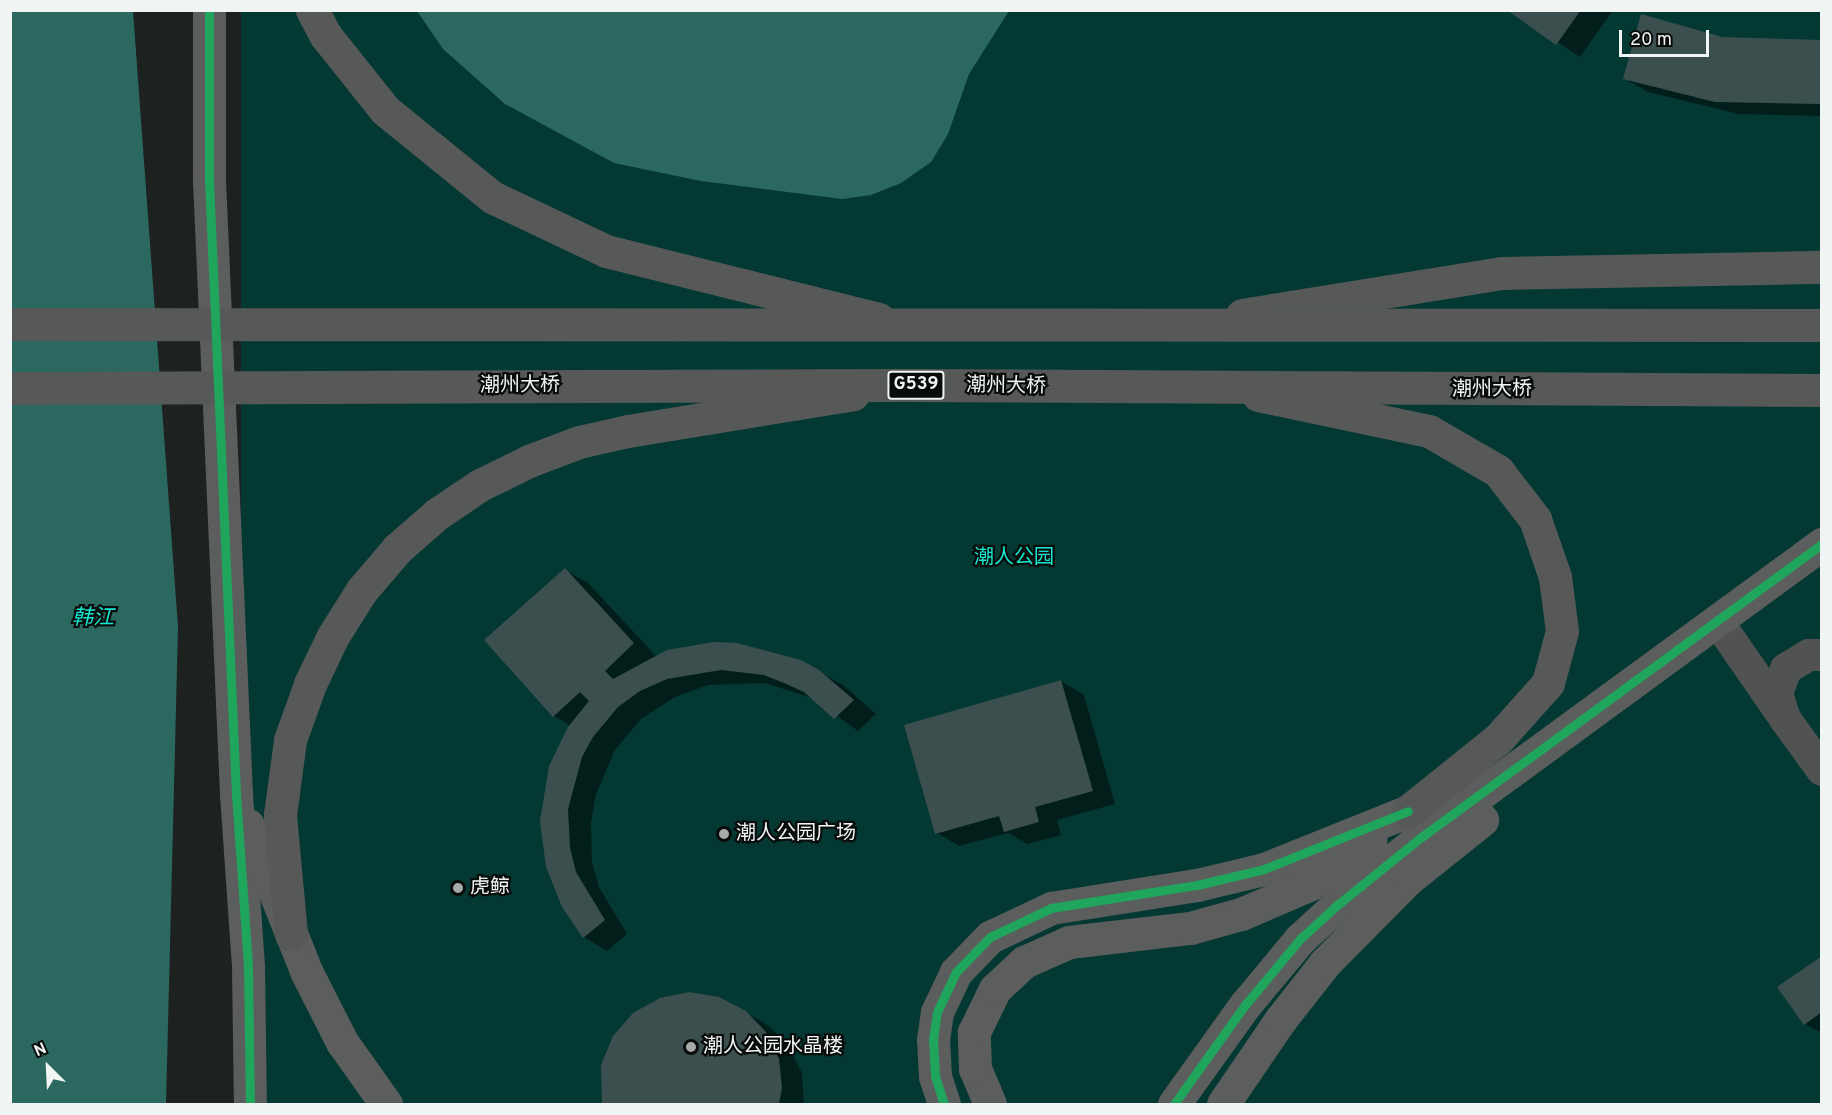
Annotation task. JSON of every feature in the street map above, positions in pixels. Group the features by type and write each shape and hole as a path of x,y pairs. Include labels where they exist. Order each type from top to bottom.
{"highway":[{"path":"312,10 326,36 385,110 492,197 606,251 893,322"},
{"path":"1196,323 1503,273 1821,267"},
{"path":"10,324 893,322 1821,326"},
{"path":"291,934 280,815 291,740 310,684 333,636 362,590 413,535 480,485 529,460 579,442 628,431 903,385"},
{"name":"潮州大桥","path":"10,388 903,385 1227,390 1821,390"},
{"path":"1227,390 1429,430 1498,471 1535,519 1556,577 1562,631 1548,683 1498,739 1408,811"}],"street":[{"path":"209,10 209,180 236,795 248,966 250,1104"},
{"path":"1174,1104 1245,1005 1300,939 1336,906 1430,831 1821,544"},
{"path":"1223,1104 1324,963 1408,879 1821,564"},
{"path":"1727,635 1821,770"},
{"path":"1753,672 1817,652"},
{"path":"1785,719 1778,700 1779,681 1786,669 1817,652"},
{"path":"236,795 291,934 342,1042 386,1104"},
{"path":"944,1104 935,1076 933,1040 937,1012 956,972 990,937 1051,908 1197,885 1264,869 1408,811"},
{"path":"990,1104 975,1069 974,1032 994,989 1024,962 1069,942 1190,928 1265,905 1332,870 1408,811"}],"green space":[{"name":"潮人公园","path":"241,11 1821,11 1821,1104 241,1104"}],"water":[{"name":"韩江","path":"10,11 133,11 178,627 166,1104 11,1104"},
{"path":"417,11 1009,11 969,74 948,134 931,162 901,183 871,195 842,199 701,181 614,163 505,104 443,49"}],"building":[{"path":"1507,10 1581,10 1556,45"},
{"path":"1641,14 1722,37 1822,40 1822,104 1715,102 1623,79"},
{"path":"565,568 634,643 605,671 613,679 667,650 714,642 737,643 801,660 819,670 854,700 834,719 804,692 784,683 764,675 721,670 667,679 640,691 618,707 593,737 582,757 568,809 570,848 576,872 605,920 583,938 562,907 546,867 540,821 549,766 568,727 589,701 580,692 553,717 484,640"},
{"path":"1061,680 1093,791 1035,807 1039,822 1004,832 999,816 935,834 904,725"},
{"path":"1822,956 1822,1012 1804,1025 1777,987"},
{"name":"潮人公园水晶楼","path":"689,992 719,997 746,1011 766,1032 779,1059 782,1088 779,1104 602,1104 601,1065 613,1036 633,1013 660,998"}],"cycle path":[{"path":"209,10 209,180 236,794 248,966 250,1104"},
{"path":"1174,1104 1245,1005 1300,939 1336,906 1420,838 1822,544"},
{"path":"944,1104 935,1076 933,1040 937,1012 956,972 990,937 1051,908 1197,885 1264,869 1408,811"}],"place":[{"name":"潮人公园广场","path":"724,834"},
{"name":"虎鲸","path":"458,888"},
{"name":"潮人公园水晶楼","path":"691,1047"}]}
